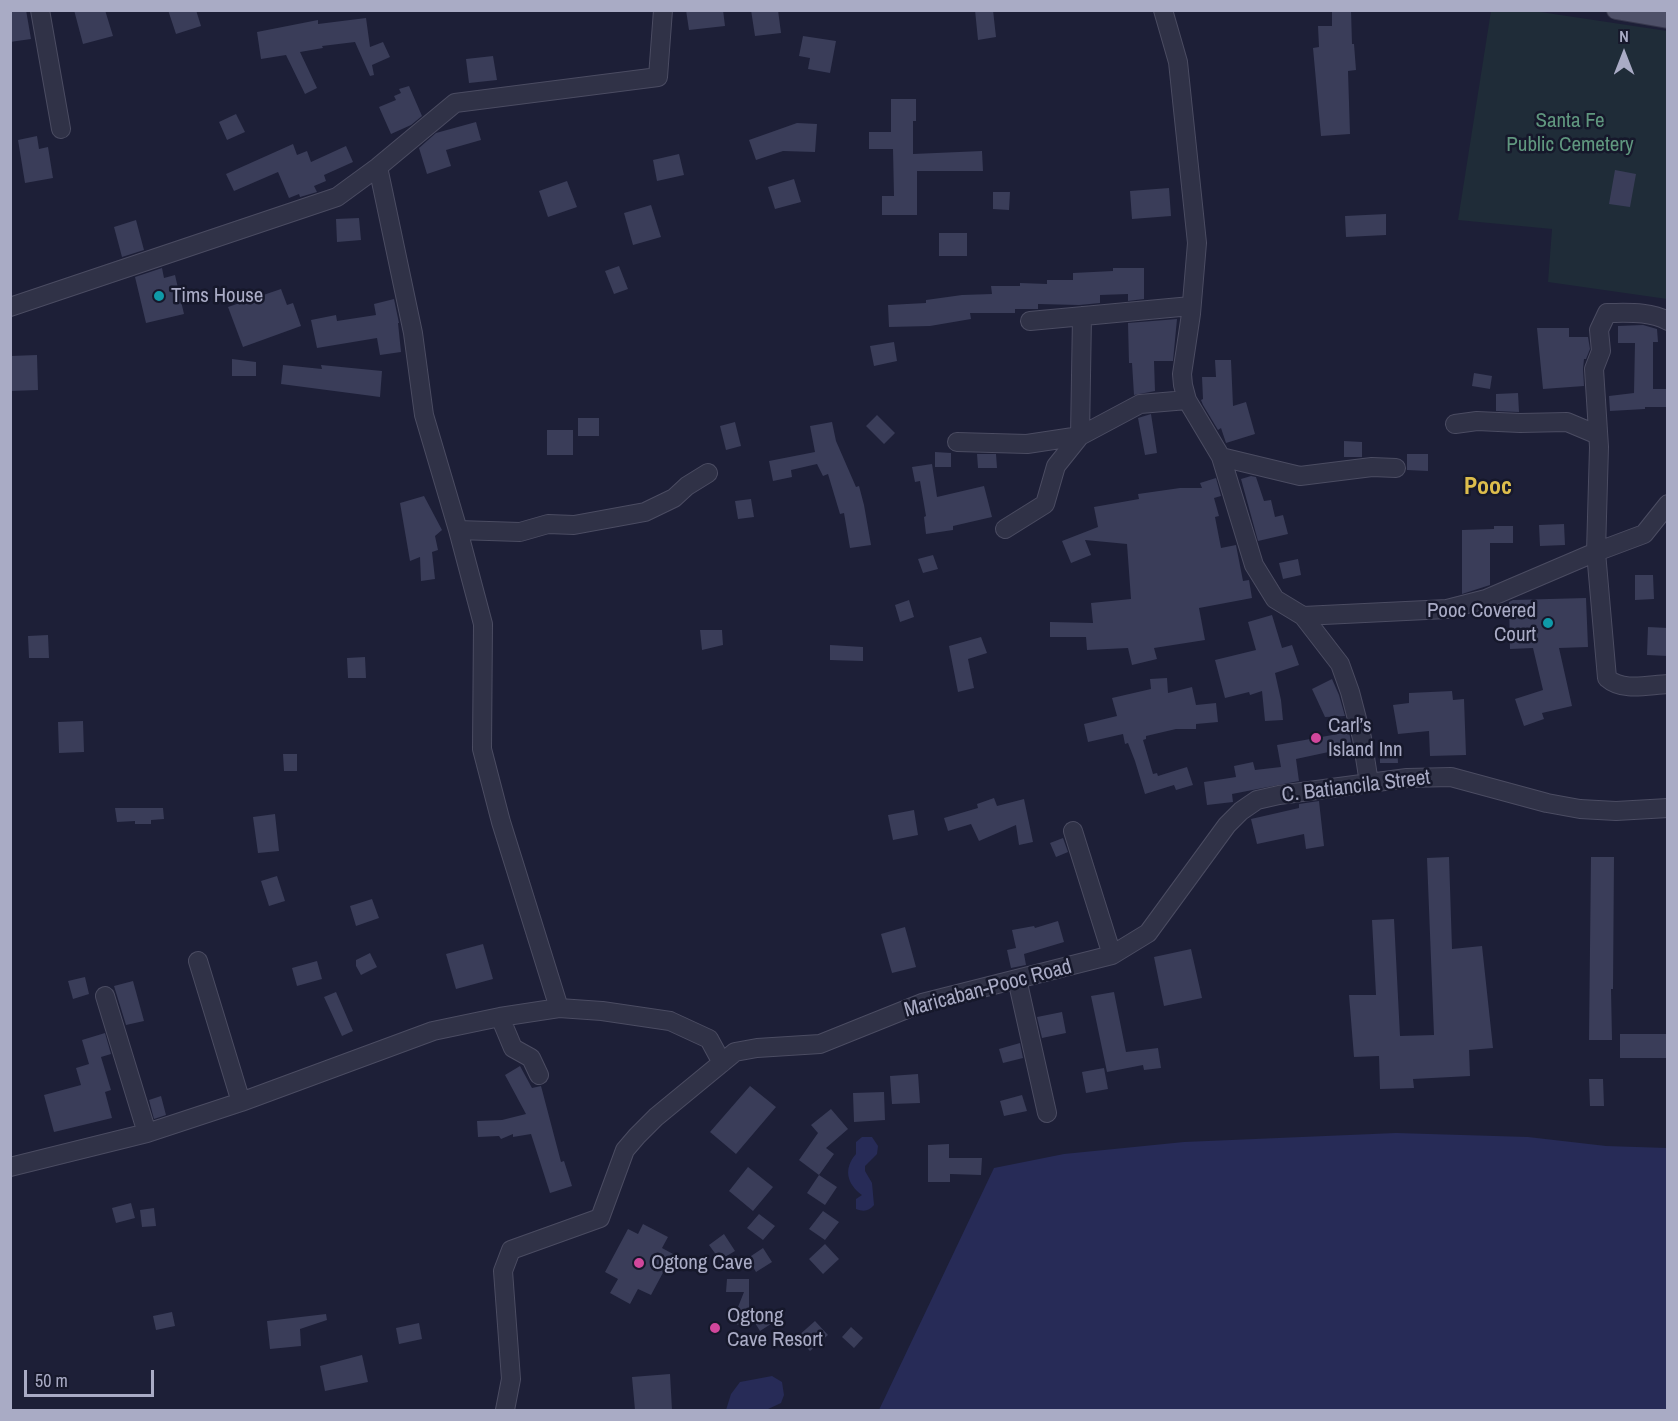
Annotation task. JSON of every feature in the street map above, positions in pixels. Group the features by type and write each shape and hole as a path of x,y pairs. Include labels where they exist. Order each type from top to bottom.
{"main road":[{"path":"1616,10 1668,19"}],"street":[{"path":"40,10 61,129"},
{"path":"10,307 337,197 378,167 455,103 658,77 663,10"},
{"path":"1162,10 1178,62 1197,243 1182,374 1187,400 1221,457 1254,566 1275,599 1303,616 1340,664 1362,738 1369,783"},
{"path":"378,167 413,333 424,415 483,624 482,749 501,822 559,1008"},
{"path":"1030,321 1191,306"},
{"path":"1668,321 1657,315 1607,314 1599,330 1601,351 1594,369 1598,435 1596,552 1607,678 1615,685 1629,687 1668,684"},
{"path":"1005,529 1045,504 1056,466 1080,436 1082,316"},
{"path":"957,442 1028,444 1080,436 1140,404 1187,400"},
{"path":"1455,424 1478,421 1567,422 1598,435"},
{"path":"1221,457 1300,476 1372,467 1396,468"},
{"path":"458,530 520,532 548,524 574,525 645,512 674,498 687,486 708,473"},
{"path":"1303,616 1447,609 1486,599 1644,534 1668,504"},
{"name":"C. Batiancila Street","path":"1112,955 1148,933 1227,825 1257,800 1407,778 1450,777 1547,803 1580,809 1616,812 1668,808"},
{"path":"1073,831 1112,955"},
{"name":"Maricaban-Pooc Road","path":"506,1410 511,1379 503,1271 511,1250 600,1218 625,1150 656,1117 735,1052 757,1048 820,1044 922,1003 1112,955"},
{"path":"198,961 241,1102"},
{"path":"1017,980 1047,1113"},
{"path":"105,996 147,1133"},
{"path":"10,1167 147,1133 241,1102 433,1031 559,1008 602,1011 670,1021 709,1039 722,1063"},
{"path":"500,1017 513,1048 531,1058 539,1075"}],"green space":[{"name":"Santa Fe Public Cemetery","path":"1491,11 1534,11 1667,31 1667,299 1548,282 1552,229 1458,220"}],"water":[{"path":"1396,1133 1528,1137 1606,1146 1667,1148 1667,1410 879,1410 994,1168 1064,1154 1184,1142"},
{"path":"862,1137 872,1137 878,1146 877,1154 865,1166 865,1171 872,1183 874,1205 864,1211 856,1209 856,1199 862,1195 853,1186 848,1176 849,1165 856,1154 856,1142"},
{"path":"772,1376 782,1382 784,1395 781,1403 766,1410 726,1410 731,1394 740,1382"}],"building":[{"path":"10,10 26,10 31,39 10,42"},
{"path":"74,10 105,10 113,36 83,44"},
{"path":"168,10 196,10 201,26 176,34"},
{"path":"686,10 723,10 725,26 689,30"},
{"path":"751,10 778,10 781,33 755,36"},
{"path":"975,10 993,10 996,37 978,40"},
{"path":"1332,10 1351,10 1352,44 1354,44 1356,70 1348,71 1350,134 1321,136 1313,48 1319,47 1318,26 1332,26"},
{"path":"366,18 370,47 383,42 390,57 372,65 374,75 370,76 355,42 322,46 323,48 300,52 317,88 305,94 286,55 261,59 257,32 318,20 318,24"},
{"path":"803,36 836,41 830,73 808,69 810,58 799,56"},
{"path":"493,56 497,80 469,83 466,59"},
{"path":"409,86 422,116 411,125 391,134 379,107 396,100 394,96 401,93 399,89"},
{"path":"891,99 916,99 913,154 982,151 983,171 917,171 917,215 882,215 882,196 894,196 893,149 869,149 869,132 891,132"},
{"path":"236,114 245,132 227,140 219,122"},
{"path":"476,122 481,140 446,150 451,166 427,174 419,148 436,133"},
{"path":"797,123 817,124 815,152 783,151 756,160 749,140"},
{"path":"37,136 39,149 48,147 53,178 25,183 18,140"},
{"path":"293,144 297,155 307,151 311,162 346,146 353,162 324,175 326,181 314,186 317,192 300,197 299,194 289,198 278,172 234,191 226,174"},
{"path":"679,154 684,175 657,181 653,160"},
{"path":"1615,170 1636,174 1630,207 1609,204"},
{"path":"794,179 801,202 775,209 768,187"},
{"path":"567,181 577,207 548,217 539,191"},
{"path":"1169,188 1171,216 1132,219 1130,191"},
{"path":"993,192 1010,192 1009,210 993,209"},
{"path":"651,205 661,237 633,245 624,213"},
{"path":"1386,214 1386,235 1346,237 1345,216"},
{"path":"359,218 361,240 337,242 336,219"},
{"path":"136,220 144,250 122,257 114,227"},
{"path":"939,233 967,233 967,256 939,256"},
{"path":"619,266 628,289 614,294 605,271"},
{"name":"Tims House","path":"162,268 164,278 175,275 184,314 146,323 135,277"},
{"path":"1113,268 1144,268 1144,299 1128,301 1128,294 1100,295 1100,303 1038,304 1038,309 1015,309 1015,313 970,313 971,319 930,326 889,327 888,305 926,303 926,300 962,295 992,294 991,286 1020,286 1020,283 1047,284 1047,280 1073,280 1073,273 1113,271"},
{"path":"281,289 287,305 293,303 301,326 243,347 228,307"},
{"path":"394,299 399,323 401,352 380,355 377,338 317,348 311,320 336,315 337,321 376,315 374,304"},
{"path":"1177,319 1173,361 1154,361 1155,391 1134,395 1132,363 1129,363 1128,323"},
{"path":"1643,325 1657,329 1658,342 1653,342 1653,389 1667,389 1666,407 1610,411 1609,396 1634,393 1635,343 1618,343 1618,326"},
{"path":"1537,328 1569,328 1569,337 1588,337 1590,349 1584,359 1584,386 1543,389"},
{"path":"894,342 897,361 874,366 870,346"},
{"path":"37,355 38,390 10,391 10,356"},
{"path":"232,359 256,362 256,376 232,376"},
{"path":"1215,360 1231,360 1233,406 1246,402 1255,434 1226,443 1221,428 1218,430 1203,405 1201,400 1203,399 1202,377 1216,377"},
{"path":"283,365 322,369 321,365 382,371 380,397 281,384"},
{"path":"1474,373 1492,376 1490,389 1472,386"},
{"path":"1518,393 1519,412 1496,411 1496,394"},
{"path":"1151,414 1157,453 1145,455 1138,418"},
{"path":"877,415 895,433 884,444 866,426"},
{"path":"578,418 599,418 599,436 578,436"},
{"path":"735,422 741,446 726,450 720,426"},
{"path":"832,422 836,441 856,487 859,486 871,545 850,548 844,513 840,514 828,474 823,476 817,464 791,470 792,477 773,481 769,461 815,452 810,426"},
{"path":"547,430 573,430 573,455 547,455"},
{"path":"1344,441 1362,442 1362,457 1344,457"},
{"path":"935,452 951,453 951,467 935,467"},
{"path":"977,454 996,454 997,468 978,468"},
{"path":"1407,454 1428,454 1428,471 1407,470"},
{"path":"932,464 937,497 984,486 992,517 953,526 953,530 926,534 924,517 926,516 920,481 915,482 912,467"},
{"path":"1256,477 1264,501 1271,500 1275,517 1283,515 1288,534 1258,541 1241,479"},
{"path":"1216,478 1221,496 1214,498 1219,516 1215,517 1221,548 1236,545 1243,581 1249,580 1252,598 1199,608 1205,640 1154,648 1157,659 1132,665 1128,648 1087,650 1086,637 1050,637 1050,622 1093,623 1091,603 1131,599 1127,544 1085,540 1091,555 1071,563 1062,541 1098,527 1094,507 1139,499 1138,494 1180,488 1202,488 1200,483"},
{"path":"424,496 442,530 435,536 438,550 432,552 435,579 421,581 420,557 410,561 400,503"},
{"path":"751,499 754,517 738,519 735,501"},
{"path":"1564,524 1565,545 1540,546 1539,525"},
{"path":"1494,526 1513,526 1513,543 1490,543 1490,585 1462,594 1462,530 1494,529"},
{"path":"933,555 938,569 923,573 918,559"},
{"path":"1298,559 1301,575 1283,579 1279,563"},
{"path":"1635,575 1653,575 1654,599 1635,600"},
{"name":"Pooc Covered Court","path":"1586,598 1588,647 1559,648 1572,706 1542,713 1544,719 1524,726 1515,699 1543,690 1533,648 1510,649 1509,602"},
{"path":"909,600 914,617 900,622 895,605"},
{"path":"1272,615 1282,648 1292,645 1299,665 1275,673 1283,720 1265,721 1262,691 1225,698 1215,660 1256,650 1248,622"},
{"path":"1648,627 1668,628 1668,656 1647,655"},
{"path":"700,630 722,630 723,645 702,650"},
{"path":"48,635 49,658 29,658 28,636"},
{"path":"981,637 987,653 968,659 974,688 958,692 949,646"},
{"path":"830,645 863,647 863,661 830,660"},
{"path":"365,657 366,678 348,678 347,658"},
{"path":"1167,678 1168,693 1192,687 1196,705 1216,703 1218,722 1196,724 1196,729 1176,729 1146,736 1143,740 1153,774 1157,773 1158,776 1187,767 1193,785 1176,790 1174,785 1145,794 1135,761 1128,743 1125,744 1123,734 1088,742 1084,724 1117,716 1112,698 1151,689 1150,679"},
{"path":"1332,679 1345,716 1325,717 1312,689"},
{"path":"1452,691 1453,700 1464,699 1466,755 1430,756 1429,731 1398,734 1393,705 1409,703 1409,693"},
{"path":"83,721 84,752 59,753 58,722"},
{"path":"1349,732 1352,747 1296,759 1299,781 1232,794 1233,802 1207,805 1204,782 1236,777 1234,766 1253,762 1255,770 1281,767 1277,745"},
{"path":"1397,744 1398,763 1380,763 1380,745"},
{"path":"283,754 297,754 297,771 284,771"},
{"path":"994,798 997,806 1024,799 1033,842 1019,845 1016,825 979,841 971,824 948,831 944,818 978,808 977,804"},
{"path":"1319,801 1324,846 1306,849 1304,834 1257,844 1251,819 1299,808 1299,804"},
{"path":"115,808 163,808 164,819 151,820 151,824 135,824 135,821 117,822"},
{"path":"914,810 918,835 893,840 888,815"},
{"path":"275,814 279,851 258,853 253,817"},
{"path":"1063,838 1068,852 1056,857 1050,843"},
{"path":"1449,857 1452,949 1482,946 1493,1048 1469,1050 1470,1076 1413,1079 1414,1088 1380,1089 1379,1056 1354,1057 1349,995 1376,995 1372,920 1394,919 1400,1036 1434,1035 1427,858"},
{"path":"1591,857 1614,857 1612,1040 1589,1040"},
{"path":"277,876 285,901 269,906 261,881"},
{"path":"372,899 379,918 356,926 350,906"},
{"path":"1058,921 1064,942 1024,954 1026,965 1011,968 1007,950 1016,948 1012,930 1034,926 1035,928"},
{"path":"905,927 916,967 892,973 881,934"},
{"path":"483,944 493,979 456,989 446,954"},
{"path":"1191,949 1202,998 1164,1006 1154,957"},
{"path":"370,953 377,967 361,975 356,966 356,960"},
{"path":"317,961 322,979 297,986 292,968"},
{"path":"85,977 89,994 73,999 68,981"},
{"path":"133,981 144,1021 126,1025 114,986"},
{"path":"336,992 353,1031 342,1036 324,997"},
{"path":"1114,992 1126,1052 1158,1048 1161,1068 1144,1070 1143,1065 1107,1072 1091,996"},
{"path":"1062,1012 1066,1033 1042,1038 1037,1017"},
{"path":"105,1033 111,1054 101,1057 111,1090 105,1092 112,1118 54,1132 44,1095 81,1085 76,1068 89,1064 82,1040"},
{"path":"1620,1034 1667,1034 1667,1058 1620,1058"},
{"path":"1020,1043 1023,1058 1003,1063 999,1049"},
{"path":"520,1066 532,1088 541,1086 561,1162 564,1161 572,1186 550,1193 531,1134 513,1137 513,1134 501,1139 499,1136 478,1137 477,1121 502,1120 526,1114 505,1075"},
{"path":"1104,1068 1108,1089 1086,1093 1082,1072"},
{"path":"918,1074 920,1103 892,1104 890,1076"},
{"path":"1589,1079 1603,1079 1604,1106 1590,1106"},
{"path":"750,1086 776,1107 736,1154 710,1132"},
{"path":"884,1092 885,1120 854,1122 853,1093"},
{"path":"1022,1095 1027,1111 1004,1116 1000,1101"},
{"path":"161,1096 166,1115 154,1119 149,1100"},
{"path":"831,1109 848,1129 826,1148 834,1154 819,1175 799,1160 818,1133 811,1125"},
{"path":"949,1144 949,1158 982,1158 981,1175 950,1174 950,1182 928,1182 928,1145"},
{"path":"748,1167 773,1187 753,1211 729,1191"},
{"path":"819,1175 837,1187 825,1205 807,1193"},
{"path":"131,1203 135,1218 116,1223 112,1208"},
{"path":"154,1208 156,1226 142,1227 140,1210"},
{"path":"823,1211 839,1222 825,1240 809,1229"},
{"path":"759,1214 775,1226 763,1240 747,1228"},
{"name":"Ogtong Cave","path":"643,1224 668,1237 662,1248 673,1254 651,1295 638,1289 630,1304 610,1293 618,1279 605,1272 628,1229 638,1234"},
{"path":"724,1234 735,1251 720,1260 709,1245"},
{"path":"825,1244 839,1259 823,1274 809,1259"},
{"path":"763,1248 772,1262 756,1272 748,1258"},
{"path":"727,1279 749,1279 749,1319 745,1328 732,1322 744,1292 726,1292"},
{"path":"766,1310 774,1322 760,1331 752,1318"},
{"path":"172,1312 175,1326 156,1330 153,1316"},
{"path":"326,1314 327,1320 300,1329 301,1346 270,1349 267,1321"},
{"path":"815,1321 828,1335 810,1351 797,1337"},
{"path":"419,1323 422,1339 399,1344 396,1328"},
{"path":"851,1327 863,1338 854,1348 842,1337"},
{"path":"362,1355 368,1382 325,1391 320,1366"},
{"path":"670,1374 672,1410 635,1410 632,1377"}],"place":[{"name":"Tims House","path":"159,296"},
{"name":"Pooc Covered Court","path":"1548,623"},
{"name":"Carl’s Island Inn","path":"1316,738"},
{"name":"Ogtong Cave","path":"639,1263"},
{"name":"Ogtong Cave Resort","path":"715,1328"}],"district":[{"name":"Pooc","path":"1488,488"}]}
